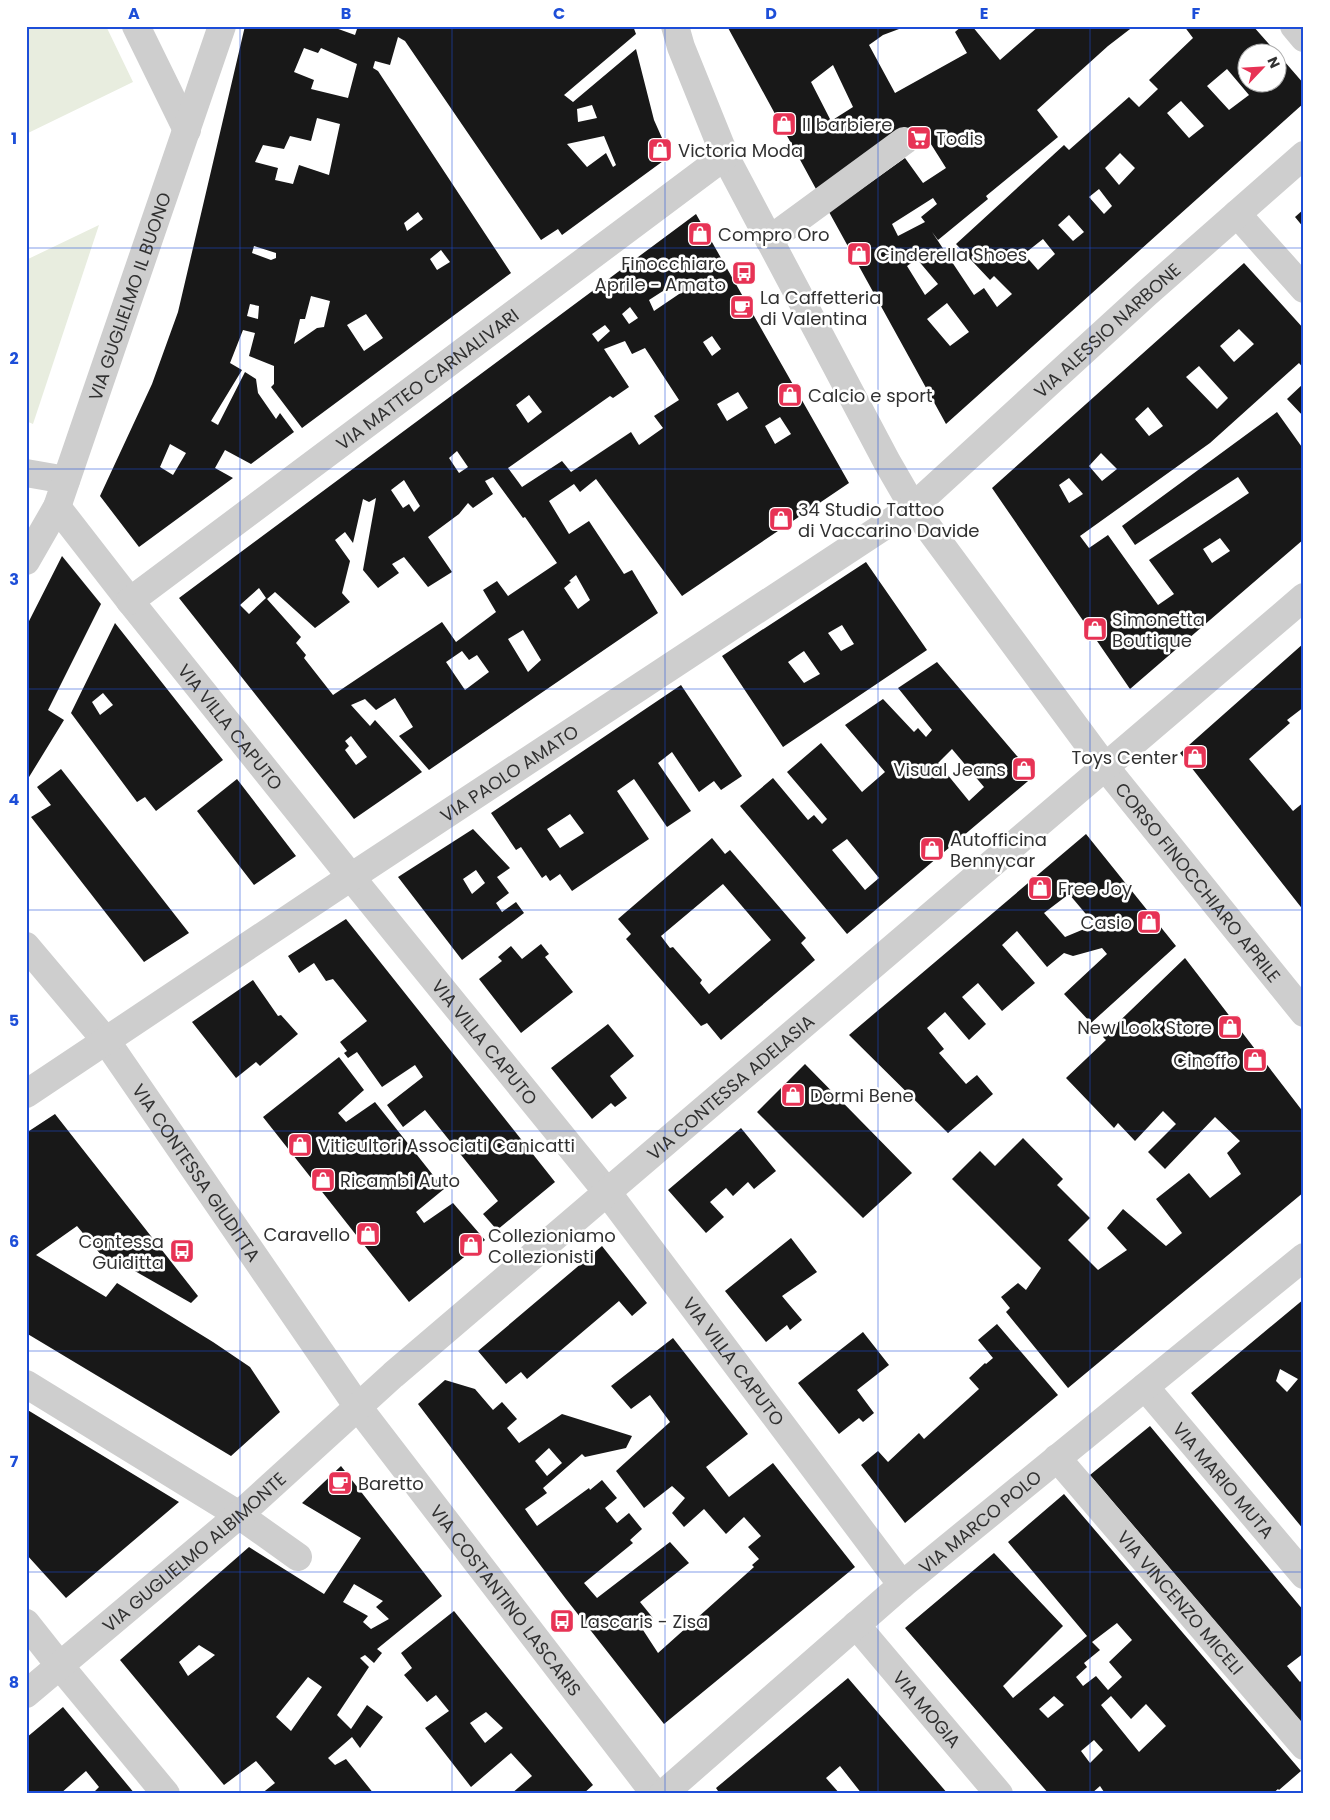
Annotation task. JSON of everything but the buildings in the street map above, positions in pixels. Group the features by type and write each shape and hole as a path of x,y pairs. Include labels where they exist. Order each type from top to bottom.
{"street":[{"path":"136,26 187,130"},
{"name":"VIA GUGLIELMO IL BUONO","path":"26,561 57,507 222,26"},
{"name":"CORSO FINOCCHIARO APRILE","path":"675,26 681,47 725,156 887,462 913,507 1106,768 1304,1013"},
{"path":"1294,26 1304,38"},
{"path":"769,240 904,141"},
{"name":"VIA ALESSIO NARBONE","path":"913,507 1146,294 1304,155"},
{"name":"VIA MATTEO CARNALIVARI","path":"130,601 725,156"},
{"path":"1237,214 1304,289"},
{"path":"26,473 66,480"},
{"name":"VIA VILLA CAPUTO","path":"57,507 351,877 607,1192 902,1585"},
{"name":"VIA PAOLO AMATO","path":"26,1094 107,1042 351,877 913,507"},
{"name":"VIA CONTESSA ADELASIA","path":"358,1407 393,1374 1106,768 1304,597"},
{"name":"VIA CONTESSA GIUDITTA","path":"26,946 107,1042 358,1407"},
{"name":"VIA MARCO POLO","path":"663,1794 902,1585 1304,1257"},
{"path":"26,1384 239,1515 298,1558"},
{"name":"VIA MARIO MUTA","path":"1145,1387 1304,1575"},
{"name":"VIA GUGLIELMO ALBIMONTE","path":"26,1694 239,1515 358,1407"},
{"name":"VIA COSTANTINO LASCARIS","path":"358,1407 655,1794"},
{"name":"VIA VINCENZO MICELI","path":"1058,1458 1304,1746"},
{"path":"26,1623 166,1794"},
{"name":"VIA MOGIA","path":"856,1624 999,1794"}],"shaded area":[{"path":"26,26 106,26 133,82 26,134"},
{"path":"99,225 33,424 26,421 26,260"}],"place":[{"name":"Il barbiere","path":"784,124"},
{"name":"Todis","path":"919,138"},
{"name":"Victoria Moda","path":"660,150"},
{"name":"Compro Oro","path":"700,234"},
{"name":"Cinderella Shoes","path":"859,254"},
{"name":"Finocchiaro Aprile - Amato","path":"744,273"},
{"name":"La Caffetteria di Valentina","path":"742,307"},
{"name":"Calcio e sport","path":"790,395"},
{"name":"34 Studio Tattoo di Vaccarino Davide","path":"781,519"},
{"name":"Simonetta Boutique","path":"1095,629"},
{"name":"Toys Center","path":"1195,757"},
{"name":"Visual Jeans","path":"1024,769"},
{"name":"Autofficina Bennycar","path":"932,849"},
{"name":"Free Joy","path":"1040,888"},
{"name":"Casio","path":"1149,922"},
{"name":"New Look Store","path":"1230,1027"},
{"name":"Cinoffo","path":"1255,1060"},
{"name":"Dormi Bene","path":"793,1095"},
{"name":"Viticultori Associati Canicatti","path":"300,1145"},
{"name":"Ricambi Auto","path":"323,1180"},
{"name":"Caravello","path":"368,1234"},
{"name":"Collezioniamo Collezionisti","path":"471,1245"},
{"name":"Contessa Guiditta","path":"182,1251"},
{"name":"Baretto","path":"340,1483"},
{"name":"Lascaris - Zisa","path":"562,1621"}]}
